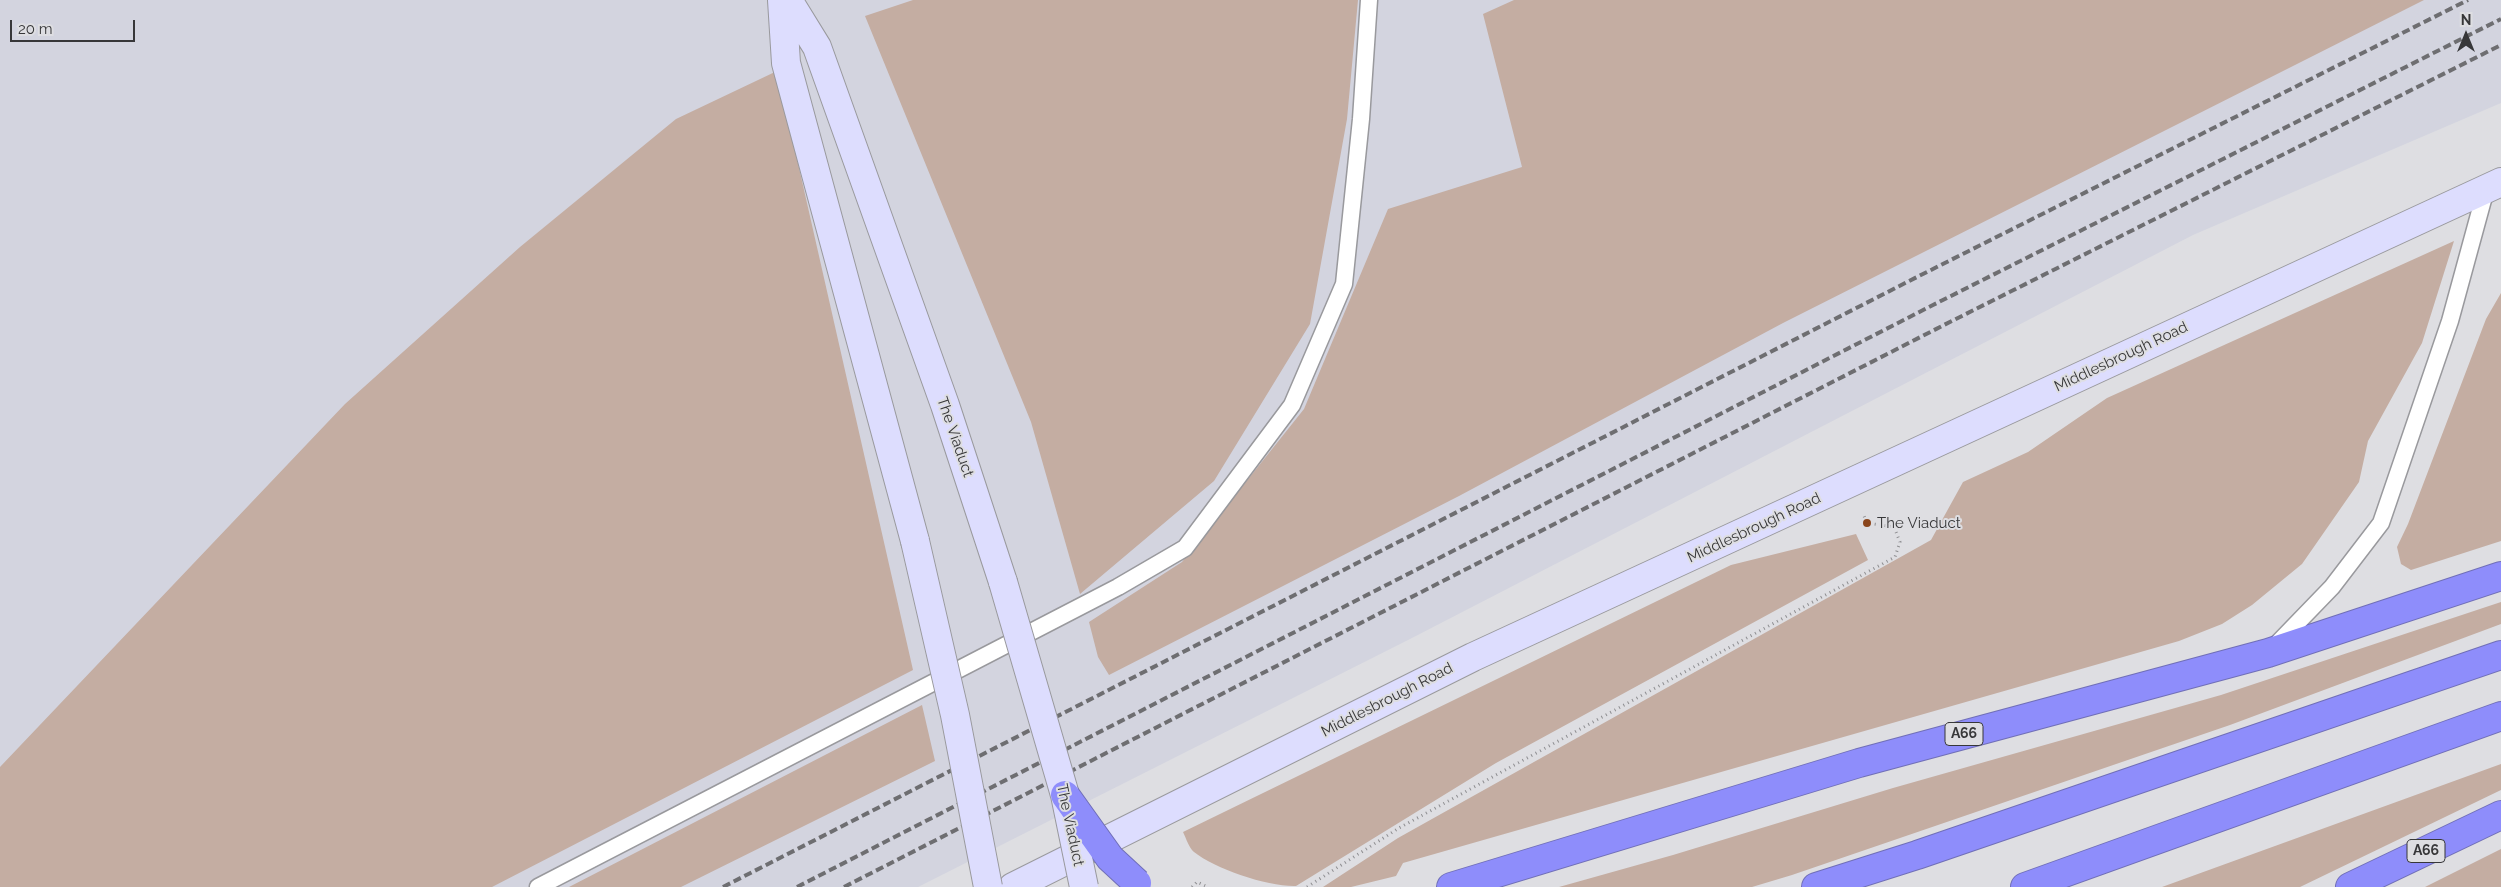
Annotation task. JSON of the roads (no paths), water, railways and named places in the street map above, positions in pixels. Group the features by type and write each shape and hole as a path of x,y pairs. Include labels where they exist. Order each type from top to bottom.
{"highway":[{"name":"A66","path":"1451,887 1859,763 2268,653 2501,576"},
{"path":"1816,887 2501,655"},
{"path":"2025,887 2501,716"},
{"path":"1066,796 1110,858 1139,885"},
{"name":"A66","path":"2350,887 2501,815"}],"street":[{"path":"782,0 786,63 915,541 956,715 988,887"},
{"name":"The Viaduct","path":"788,0 817,47 944,405 1003,582 1066,796 1084,887"},
{"name":"Middlesbrough Road","path":"1013,887 1473,657 2494,186"}],"lane":[{"path":"538,887 1109,591 1185,548 1292,405 1344,284 1361,119 1369,0"},
{"path":"2268,653 2332,587 2381,523 2494,186"}],"railway":[{"path":"723,887 1919,276 2468,0"},
{"path":"797,887 1933,305 2501,19"},
{"path":"844,887 1942,326 2501,45"}],"place":[{"name":"The Viaduct","path":"1867,523"}]}
